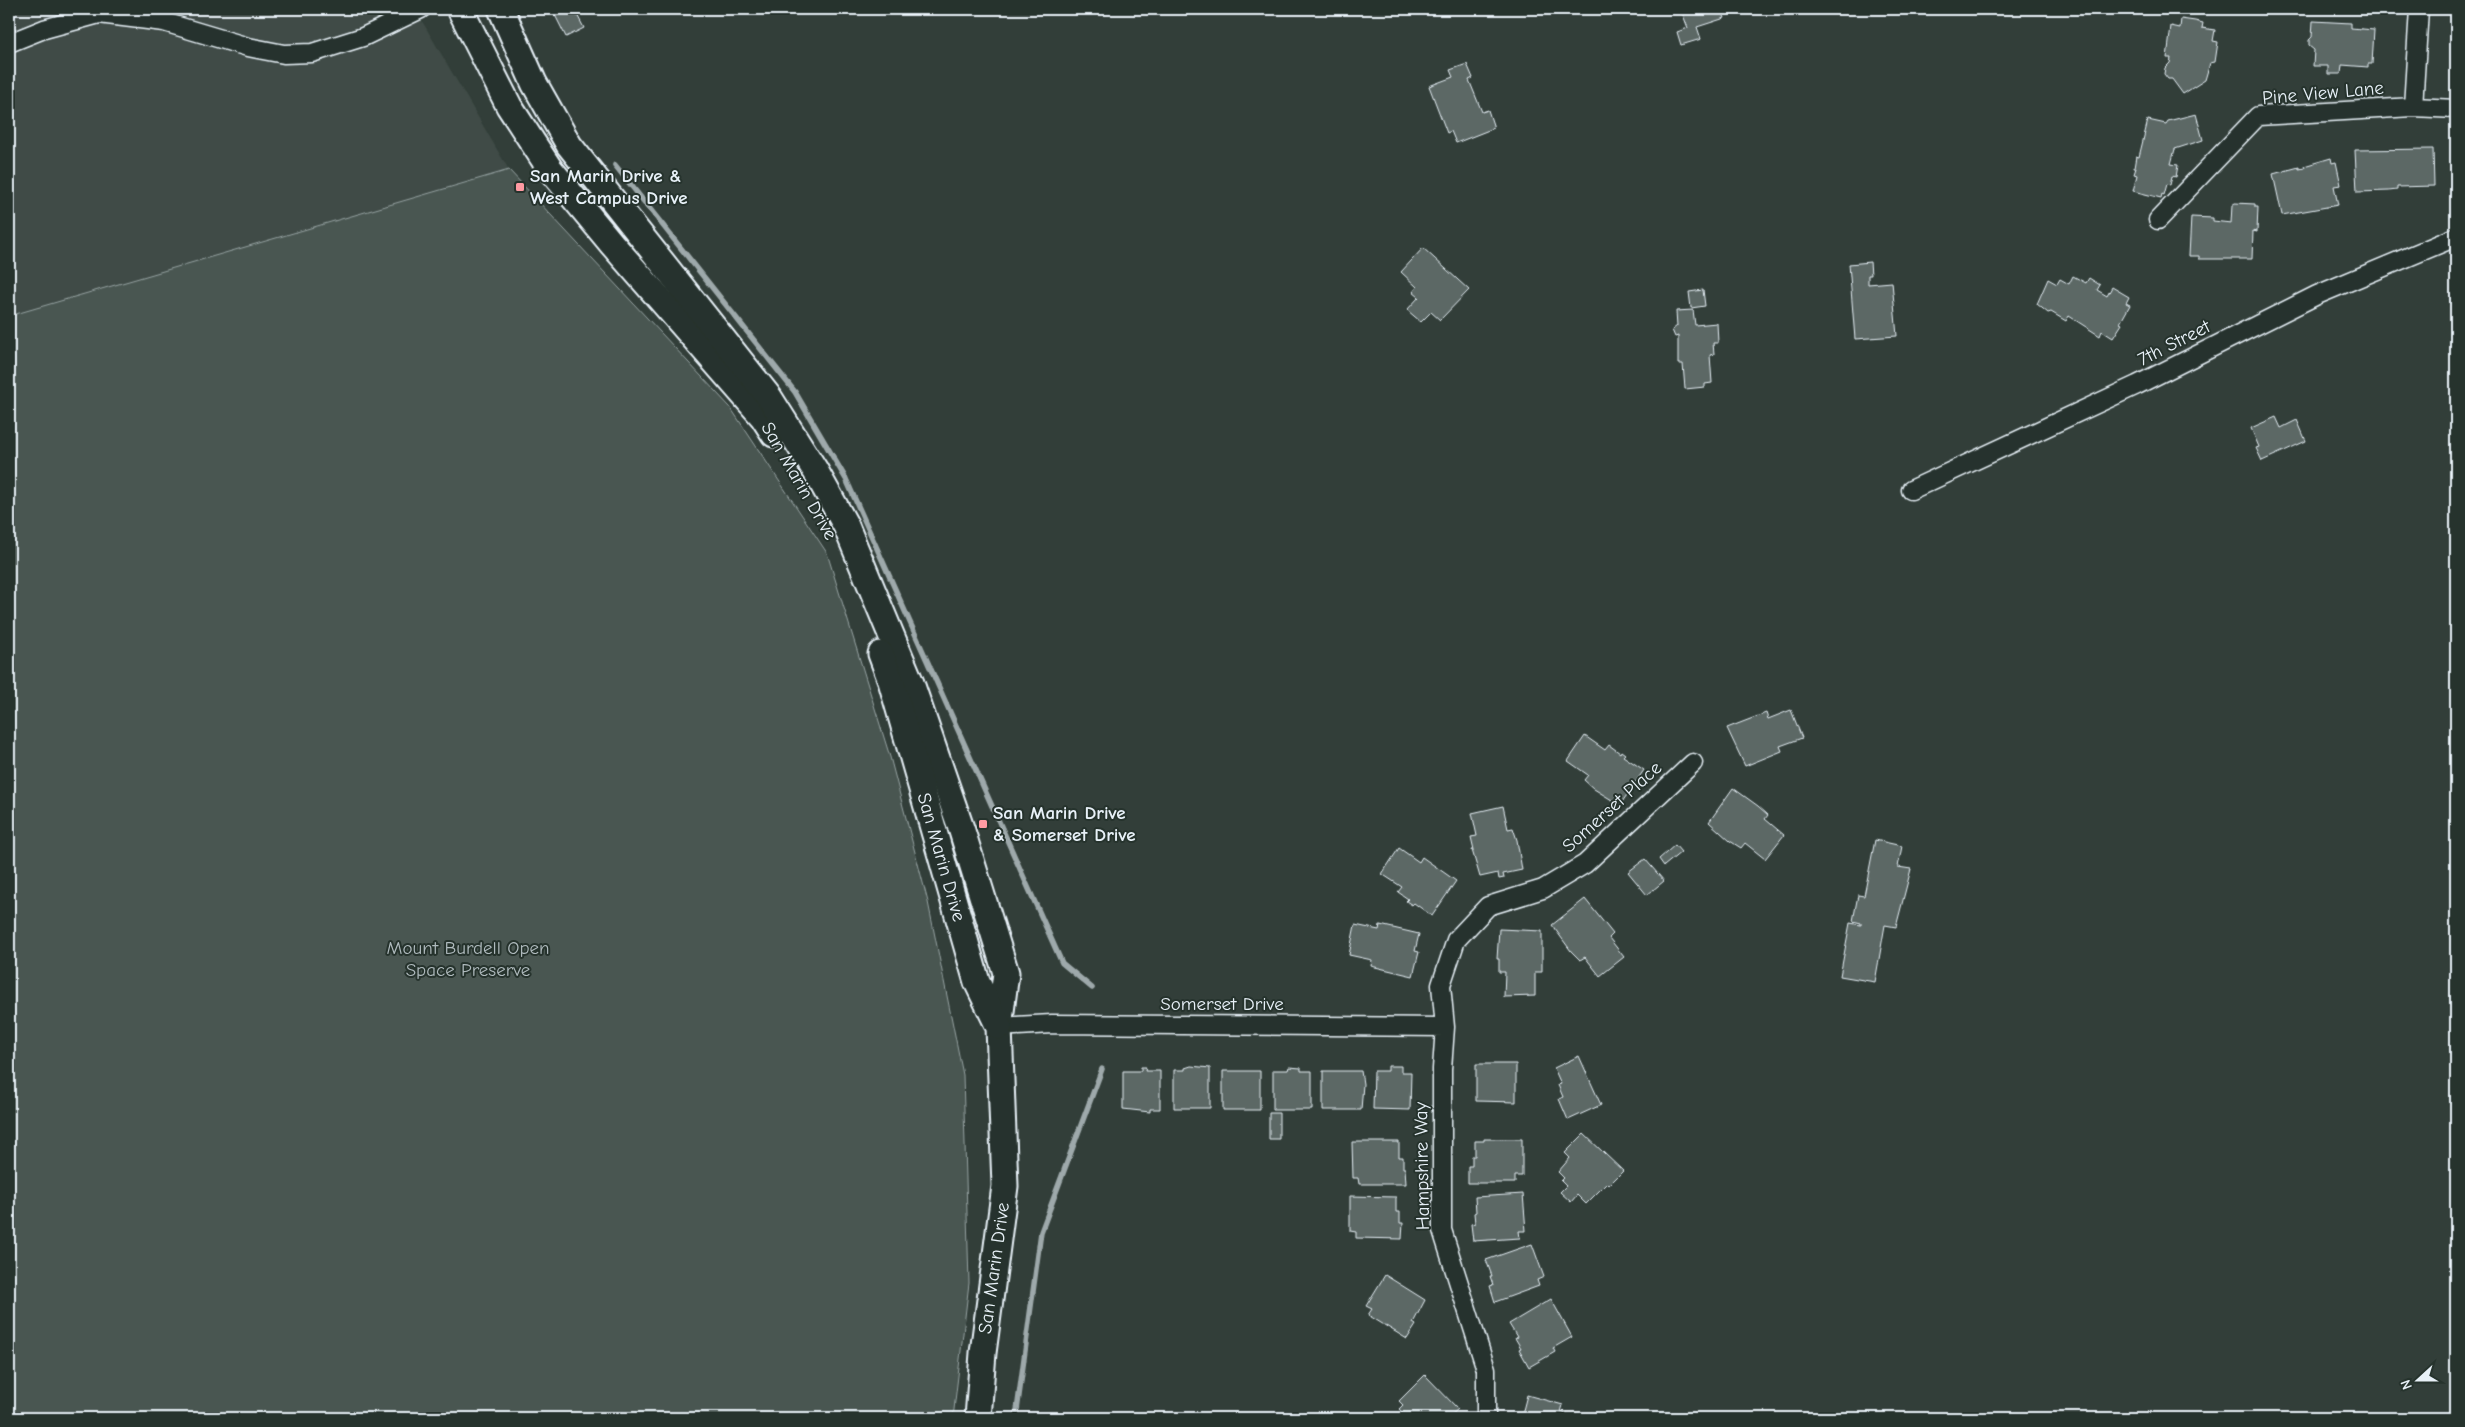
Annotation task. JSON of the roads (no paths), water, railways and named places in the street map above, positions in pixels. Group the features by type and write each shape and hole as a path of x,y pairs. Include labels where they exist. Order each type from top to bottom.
{"main road":[{"name":"San Marin Drive","path":"460,9 509,106 550,169 612,244 763,417 806,486 853,580 891,681 977,982 999,1027"},
{"name":"San Marin Drive","path":"501,9 534,83 569,145 769,397 816,470 846,526 910,683 962,831 1006,972 999,1027 1005,1186 982,1353 978,1418"}],"street":[{"path":"9,43 98,11 164,22 248,47 284,54 312,52 363,37 421,9"},
{"path":"2413,107 2419,9"},
{"name":"Pine View Lane","path":"2158,220 2258,116 2413,107 2456,108"},
{"name":"7th Street","path":"1911,490 2137,385 2316,296 2456,237"},
{"name":"Somerset Place","path":"1445,1027 1441,984 1456,940 1488,906 1544,889 1585,864 1693,763"},
{"name":"Somerset Drive","path":"999,1027 1052,1024 1445,1027"},
{"name":"Hampshire Way","path":"1445,1027 1442,1096 1442,1230 1486,1369 1486,1418"}],"waterway":[{"path":"615,165 795,392 846,479 1062,963 1092,988"},
{"path":"1016,1418 1041,1232 1102,1069"}],"place":[{"name":"San Marin Drive & West Campus Drive","path":"520,187"},
{"name":"San Marin Drive & Somerset Drive","path":"983,824"}],"park label":[{"name":"Mount Burdell Open Space Preserve","path":"468,959"}]}
